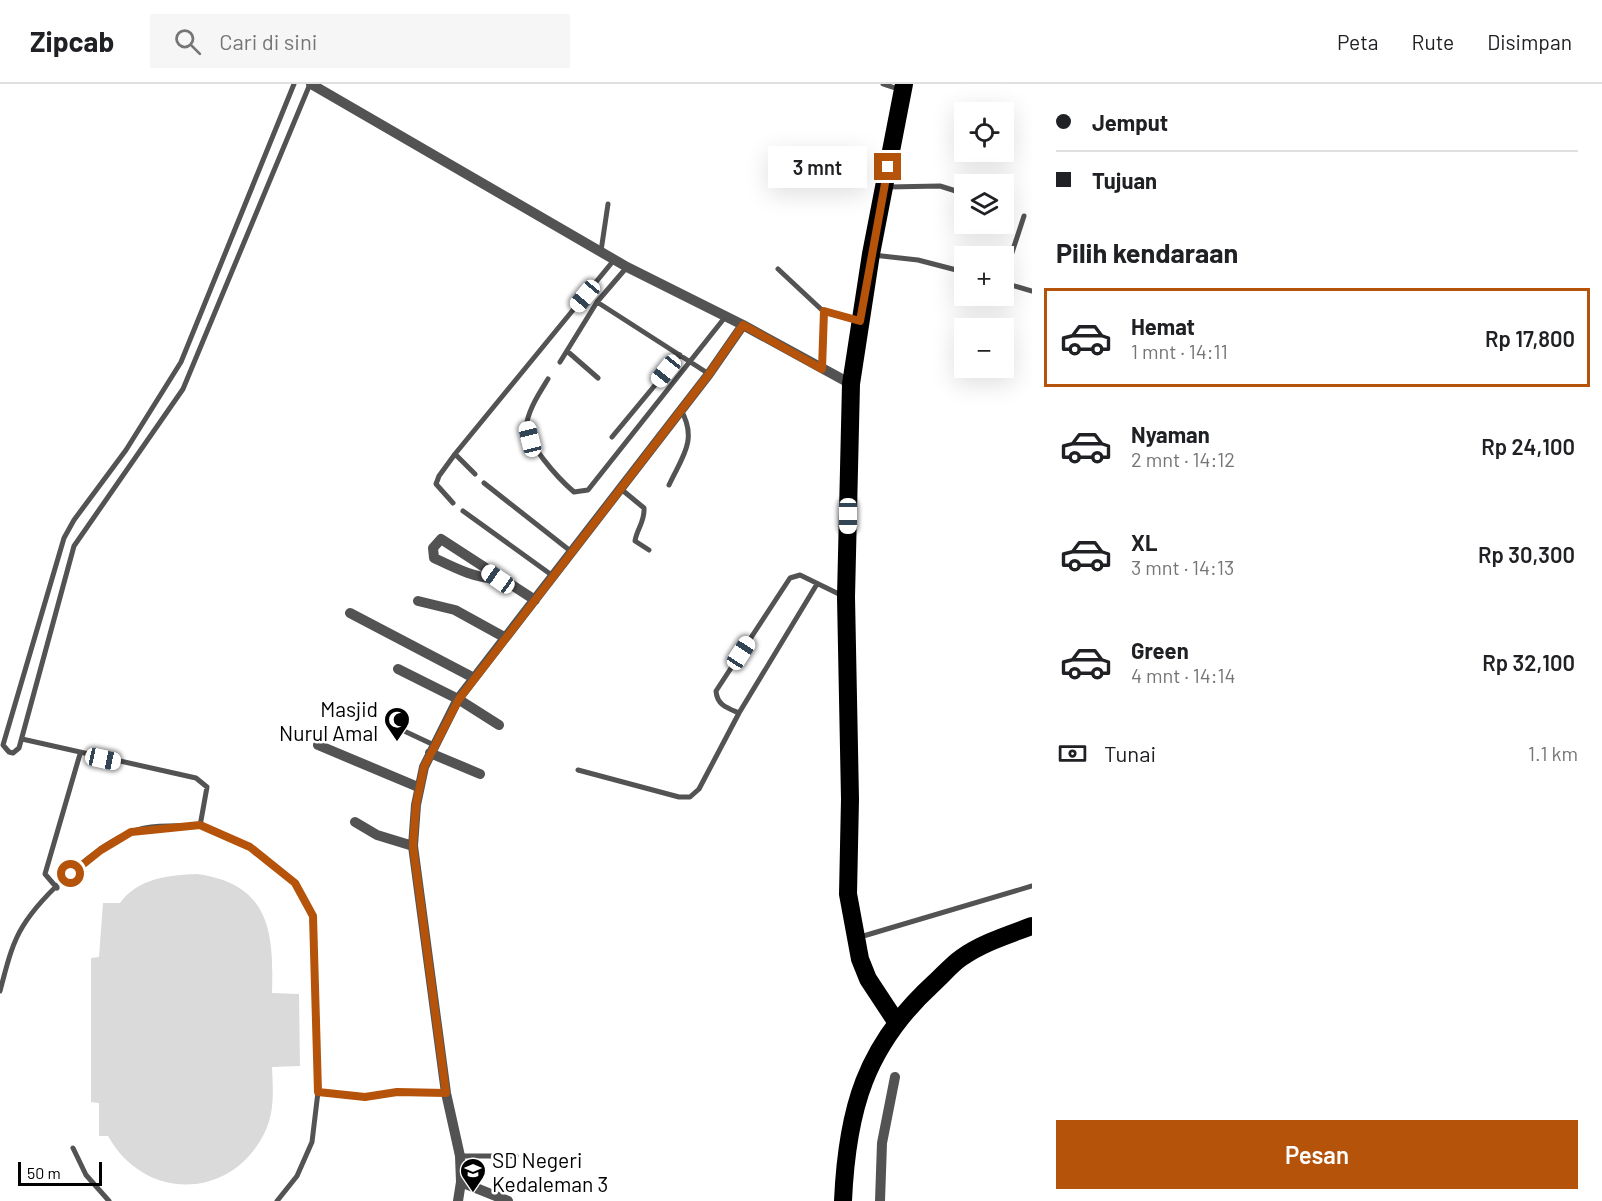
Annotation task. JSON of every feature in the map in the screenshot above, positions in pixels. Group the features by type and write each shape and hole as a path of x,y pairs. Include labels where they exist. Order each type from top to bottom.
{"highway":[{"path":"897,1023 868,979 855,938 848,894 850,799 846,597 851,384 871,254 904,87"},
{"path":"843,1201 847,1146 856,1101 872,1062 897,1023 961,958 995,939 1032,926"},
{"path":"933,984 1001,950 1032,938"}],"street":[{"path":"311,84 614,260 726,316 851,384"},
{"path":"458,1201 461,1182 460,1156 446,1093 413,846 418,787 432,749 459,699 504,637 573,553 709,374 743,325"},
{"path":"498,579 477,577 434,558 433,548 441,540 498,579 535,600"},
{"path":"418,601 455,610 504,637"},
{"path":"350,613 474,678"},
{"path":"398,669 459,699 499,725"},
{"path":"318,745 418,787"},
{"path":"432,749 480,774"},
{"path":"355,822 377,835 413,846"},
{"path":"880,1201 882,1143 894,1077"},
{"path":"461,1182 508,1201"}],"lane":[{"path":"294,84 181,362 126,450 74,520 64,538 4,748 9,752 17,751 22,739 74,546 165,418 192,371 311,84"},
{"path":"884,84 904,87"},
{"path":"884,187 940,186 954,190"},
{"path":"600,252 608,204"},
{"path":"1014,246 1024,216"},
{"path":"871,254 918,260 954,269"},
{"path":"453,503 436,484 439,476 614,260"},
{"path":"560,362 597,302 627,267"},
{"path":"778,269 824,311 860,321"},
{"path":"1014,286 1032,291"},
{"path":"597,302 709,374"},
{"path":"822,369 824,311"},
{"path":"548,379 526,424 530,439 560,480 574,492 588,490 692,362 726,316"},
{"path":"567,351 598,378"},
{"path":"612,437 680,354"},
{"path":"181,362 192,371"},
{"path":"669,485 690,442 689,423 681,410"},
{"path":"455,454 475,474"},
{"path":"484,483 573,553"},
{"path":"621,489 644,508 645,519 636,533 636,541 649,550"},
{"path":"463,512 554,577"},
{"path":"739,713 723,706 717,699 716,691 790,578 800,575 846,597"},
{"path":"578,770 679,797 690,797 699,789 739,713 817,584"},
{"path":"402,730 432,749"},
{"path":"22,739 202,781 207,787 200,825"},
{"path":"57,888 45,874 80,754"},
{"path":"0,991 9,956 24,925 57,888 101,850 131,832 200,825 250,847 295,883 313,916 318,1092 312,1142 297,1176 277,1201"},
{"path":"855,938 1032,886"},
{"path":"318,1092 365,1097 397,1092 446,1093"},
{"path":"73,1148 86,1175 109,1201"},
{"path":"460,1156 516,1156"}],"shaded area":[{"path":"197,874 221,879 239,888 253,899 262,914 268,930 271,949 272,993 299,994 300,1066 272,1067 272,1101 268,1126 249,1156 230,1172 209,1181 187,1184 164,1182 143,1173 124,1157 108,1136 99,1136 99,1103 91,1102 91,958 99,957 103,903 120,903 127,895 145,883 176,875"}],"place":[{"name":"Masjid Nurul Amal","path":"397,743"},
{"name":"SD Negeri Kedaleman 3","path":"473,1194"}],"route":[{"path":"71,874 101,850 131,832 200,825 250,847 295,883 313,916 318,1092 365,1097 397,1092 446,1093 413,846 418,787 430,753 459,699 504,637 554,577 709,374 743,325 822,369 824,311 860,321 888,167"}]}
